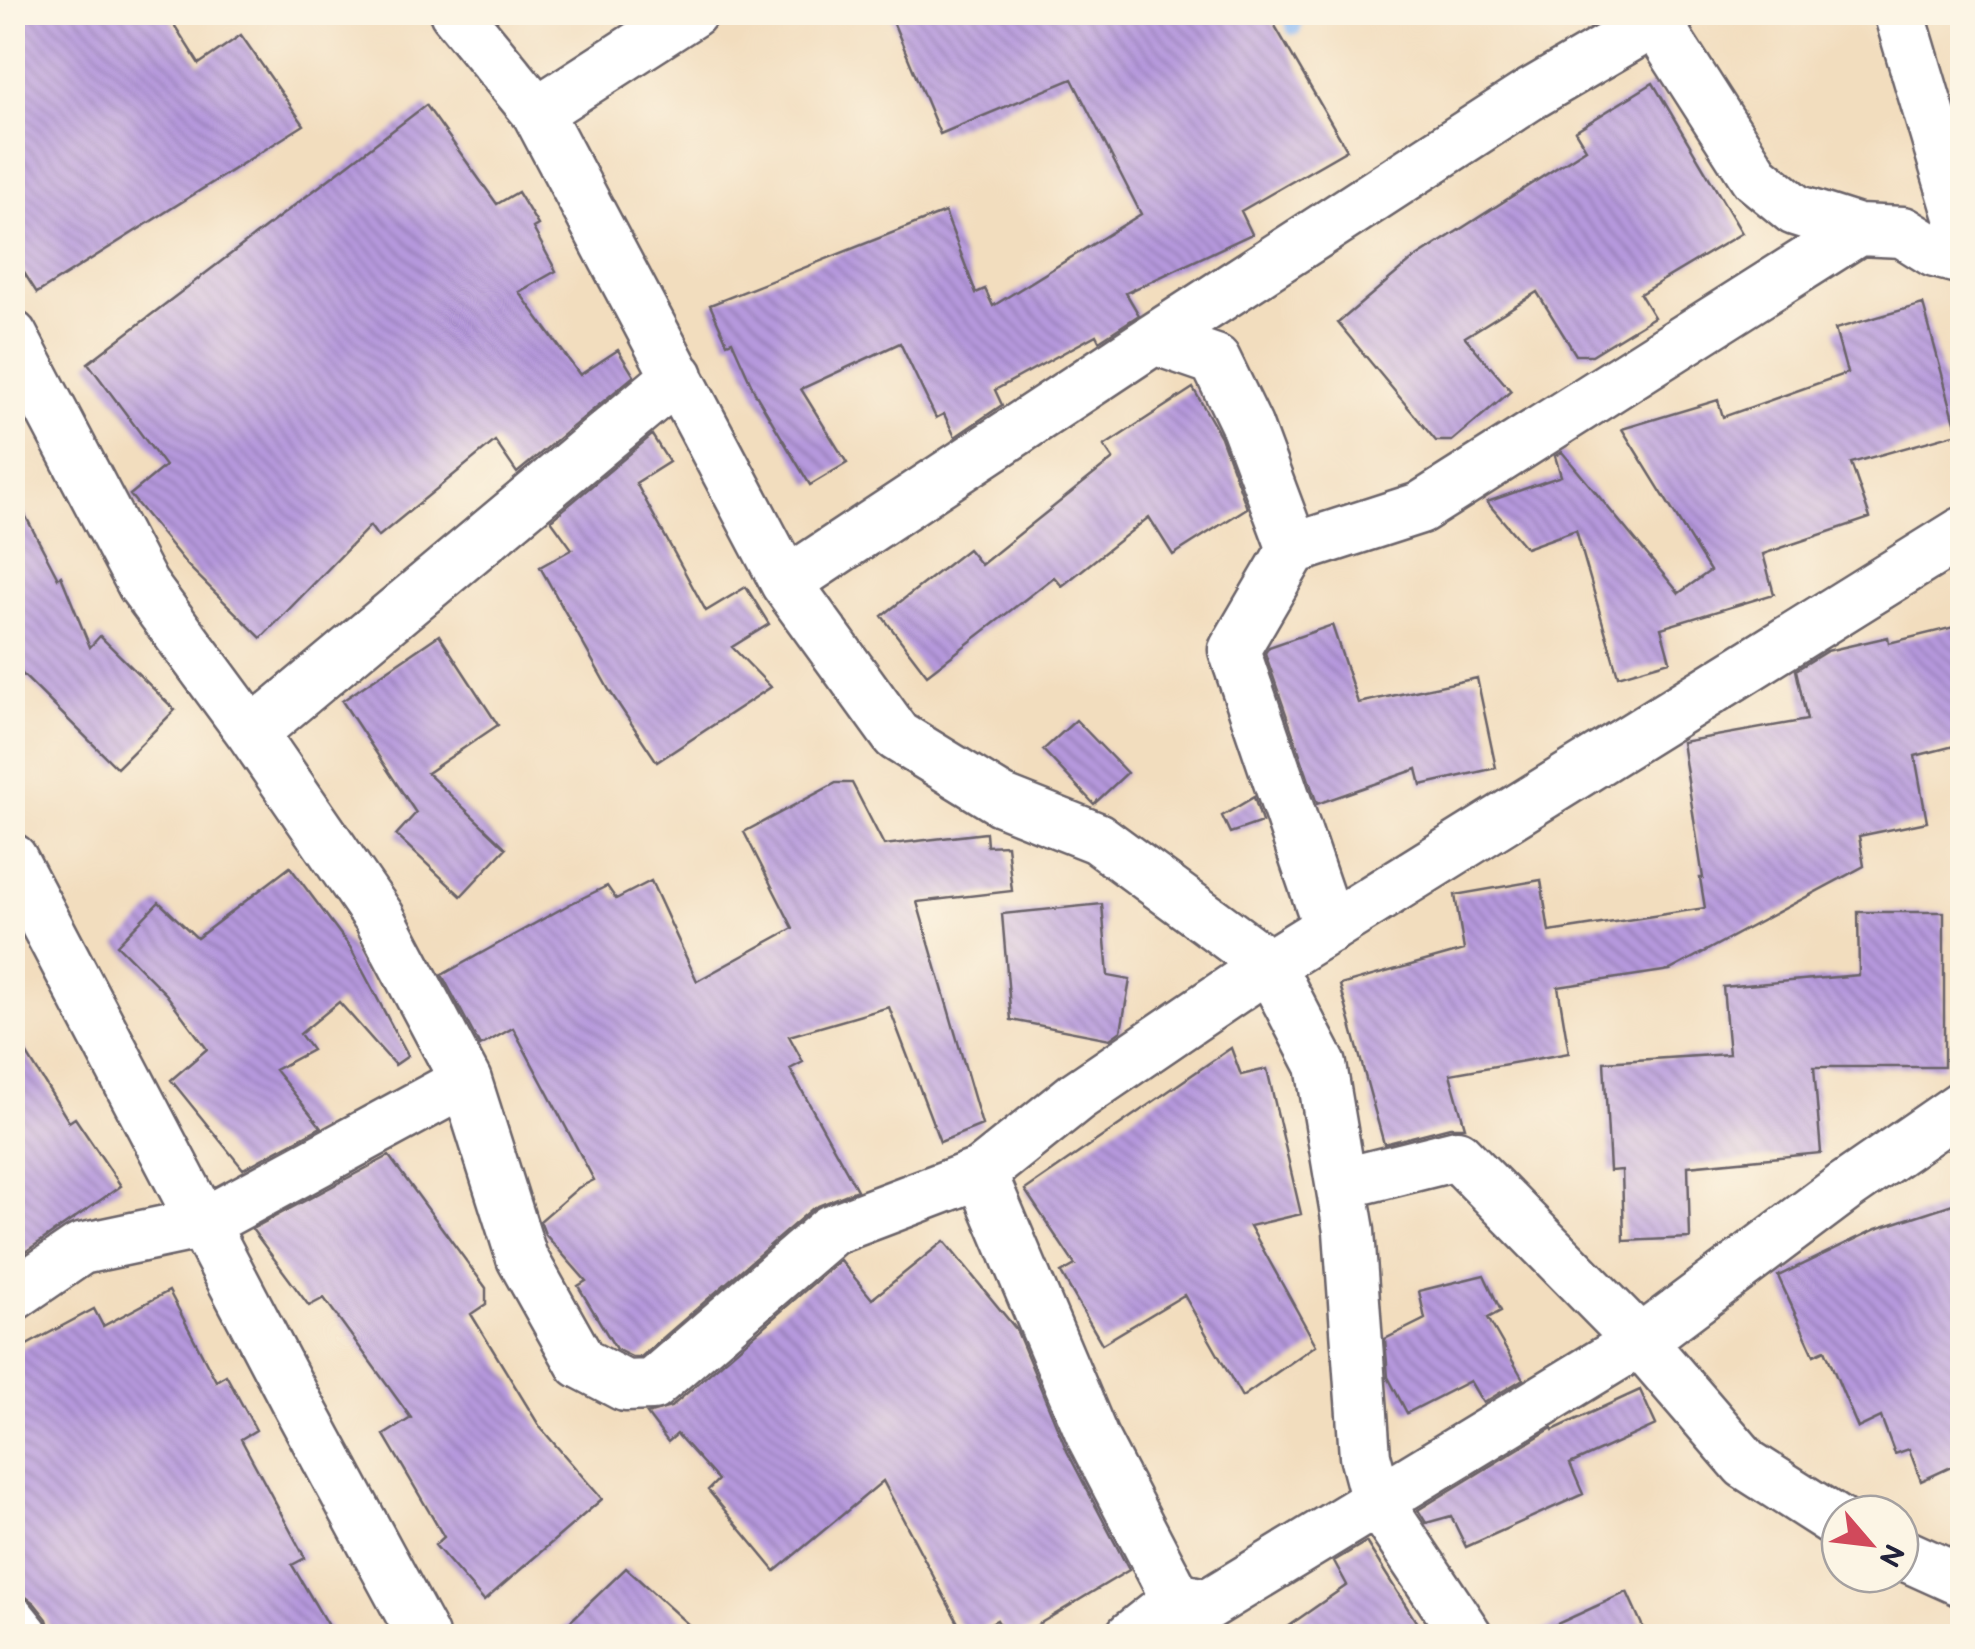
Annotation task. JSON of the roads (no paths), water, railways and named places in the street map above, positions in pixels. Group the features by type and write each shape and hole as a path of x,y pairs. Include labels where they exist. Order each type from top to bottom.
{"street":[{"path":"455,12 538,112 786,583 897,736 1002,800 1097,838 1268,965 1321,1065 1349,1230 1365,1456 1377,1502 1467,1636"},
{"path":"538,112 692,12"},
{"path":"1899,12 1962,222"},
{"path":"786,583 1528,96 1663,17 1755,178 1795,210 1858,230 1903,232 1935,252 1962,259"},
{"path":"1329,928 1234,650 1293,549 1420,508 1858,230"},
{"path":"12,336 143,585 252,733 378,917 466,1080 522,1258 581,1362 625,1386 652,1386 831,1230 981,1172 1077,1096 1268,965 1962,533"},
{"path":"1154,338 1215,360 1247,426 1293,549"},
{"path":"252,733 678,376"},
{"path":"12,859 424,1636"},
{"path":"12,1296 81,1249 204,1223 466,1080"},
{"path":"981,1172 1093,1438 1173,1592 1180,1598 1207,1605 1640,1341 1845,1187 1962,1106"},
{"path":"1341,1184 1457,1155 1640,1341 1746,1464 1820,1511"},
{"path":"1920,1561 1962,1581"},
{"path":"1132,1636 1180,1598"},
{"path":"12,1621 24,1636"}],"waterway":[{"path":"1291,12 1294,28"}]}
